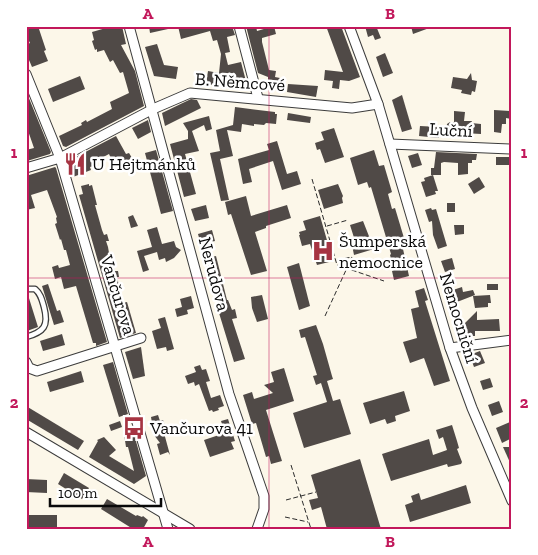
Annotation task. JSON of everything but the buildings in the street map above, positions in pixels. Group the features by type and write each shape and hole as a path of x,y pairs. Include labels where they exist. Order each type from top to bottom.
{"street":[{"name":"Nerudova","path":"130,26 229,394 264,496 264,509 257,529"},
{"path":"239,26 258,98"},
{"name":"Nemocniční","path":"350,26 378,104 450,348 472,408 512,502"},
{"name":"Vančurova","path":"26,74 60,158 168,529"},
{"name":"B. Němcové","path":"26,168 60,158 153,109 190,93 352,108 378,104"},
{"name":"Luční","path":"390,144 512,149"},
{"path":"26,362 29,368 37,372 141,338"},
{"path":"450,348 512,340"},
{"path":"26,432 190,529"}],"lane":[{"path":"26,289 35,289 40,293 47,318 38,334 26,337"}],"path":[{"path":"312,179 337,264 384,281"},
{"path":"326,226 348,220"},
{"path":"324,316 352,257 336,260"},
{"path":"291,464 311,529"},
{"path":"286,500 316,492"},
{"path":"285,517 308,522"}],"place":[{"name":"U Hejtmánků","path":"75,164"},
{"name":"Šumperská nemocnice","path":"323,251"},
{"name":"Vančurova 41","path":"134,428"}]}
